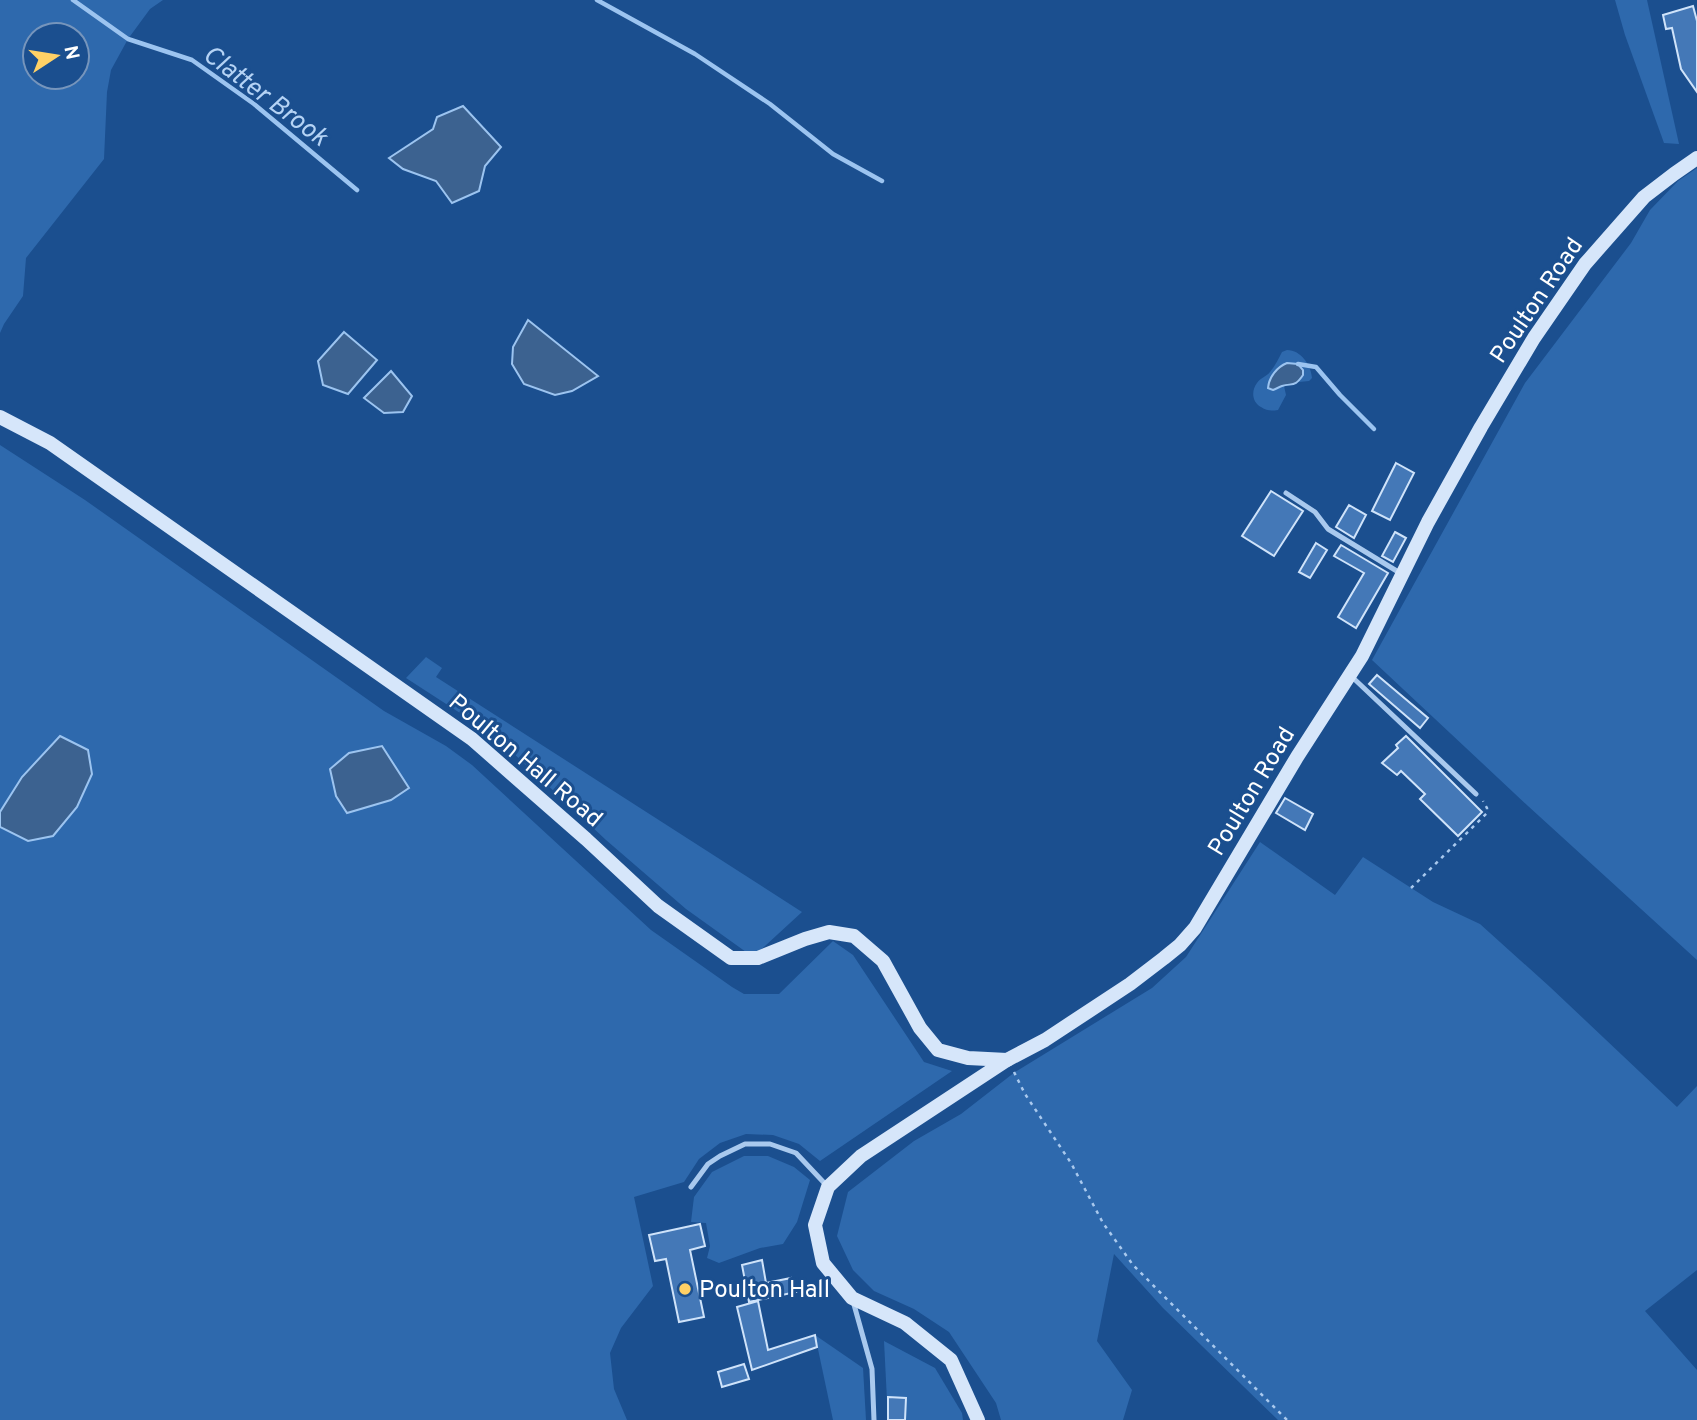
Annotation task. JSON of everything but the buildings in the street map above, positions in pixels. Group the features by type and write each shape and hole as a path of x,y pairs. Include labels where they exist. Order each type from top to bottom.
{"street":[{"name":"Poulton Road","path":"978,1420 951,1360 905,1323 852,1298 824,1263 815,1225 828,1187 861,1156 1007,1060 1045,1040 1130,984 1180,945 1195,928 1297,757 1362,656 1428,522 1534,338 1585,264 1644,197 1697,158"},
{"name":"Poulton Hall Road","path":"0,417 50,443 472,739 658,906 731,958 758,958 829,932 854,936 883,961 920,1028 938,1050 968,1058 1007,1060"}],"lane":[{"path":"1286,494 1315,512 1328,529 1403,574"},
{"path":"1350,675 1476,794"},
{"path":"691,1187 708,1164 720,1156 744,1144 769,1144 796,1153 828,1187"},
{"path":"852,1298 872,1369 874,1420"}],"path":[{"path":"1411,888 1487,813 1484,802 1476,794"},
{"path":"1007,1060 1103,1223 1133,1265 1287,1420"}],"shaded area":[{"path":"0,0 163,0 150,9 128,39 111,70 107,92 104,159 26,258 23,296 0,333"},
{"path":"1615,0 1647,0 1679,144 1664,143"},
{"path":"463,106 501,147 485,166 479,191 452,203 436,181 403,169 389,158 433,129 437,117"},
{"path":"1697,168 1697,960 1372,660 1525,383 1631,243 1650,210 1678,181"},
{"path":"528,320 598,376 572,391 555,395 524,384 512,364 513,347"},
{"path":"344,332 377,360 348,394 323,385 318,361"},
{"path":"1287,350 1304,359 1312,378 1299,382 1303,375 1302,367 1277,389 1284,386 1286,395 1278,410 1271,411 1258,405 1253,396 1254,389 1258,381 1272,370 1282,352"},
{"path":"1287,363 1298,364 1303,370 1300,379 1294,384 1273,390 1268,388 1274,373"},
{"path":"391,371 412,396 403,412 384,413 364,398"},
{"path":"0,445 85,500 384,711 446,746 472,765 651,930 732,987 744,994 779,994 833,941 853,955 924,1062 952,1071 820,1161 799,1144 773,1135 746,1134 720,1143 699,1159 684,1182 634,1197 653,1286 621,1328 610,1353 614,1389 627,1420 0,1420"},
{"path":"426,657 442,668 436,677 802,912 753,957 686,909 606,840 494,735 406,678"},
{"path":"60,736 88,750 92,774 77,807 53,836 28,841 0,827 0,812 22,777"},
{"path":"382,746 409,788 391,800 347,813 336,796 330,769 349,753"},
{"path":"1260,842 1335,895 1363,857 1433,902 1480,924 1677,1107 1697,1086 1697,1270 1645,1311 1697,1370 1697,1420 1278,1420 1163,1308 1114,1254 1097,1341 1132,1390 1123,1420 1001,1420 996,1403 949,1332 914,1309 874,1291 853,1270 837,1236 848,1192 914,1141 961,1114 1015,1072 1152,988 1186,957"},
{"path":"744,1156 768,1156 794,1167 810,1180 797,1222 783,1244 760,1248 719,1263 707,1258 710,1246 706,1223 691,1222 694,1197 712,1172"},
{"path":"815,1335 863,1368 866,1420 833,1420"},
{"path":"884,1341 935,1368 962,1413 963,1420 888,1420"}],"waterway":[{"name":"Clatter Brook","path":"73,0 128,39 192,60 254,104 357,190"},
{"path":"597,0 695,54 770,104 833,154 882,181"},
{"path":"1298,364 1316,367 1374,429"}],"place":[{"name":"Poulton Hall","path":"685,1289"}]}
